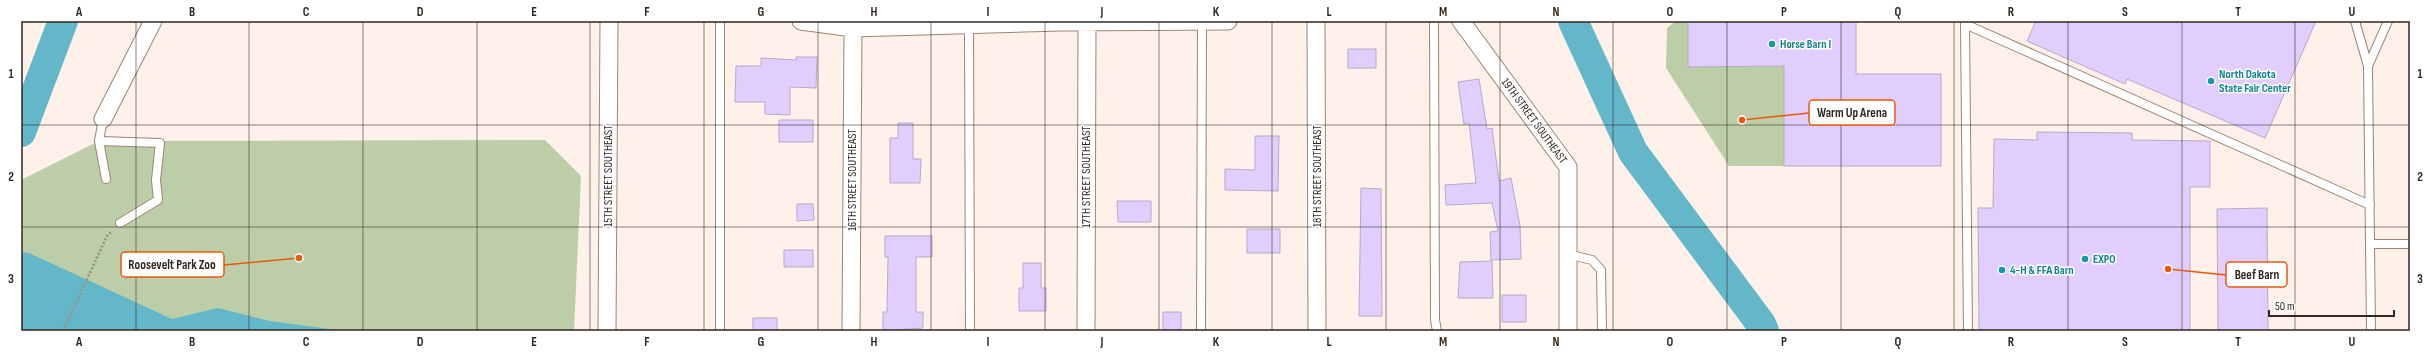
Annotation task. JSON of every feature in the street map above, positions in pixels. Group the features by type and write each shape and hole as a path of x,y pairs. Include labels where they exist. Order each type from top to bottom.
{"street":[{"path":"103,119 153,21"},
{"name":"15TH STREET SOUTHEAST","path":"608,331 609,21"},
{"path":"801,21 852,28 1087,22 1228,21"},
{"name":"18TH STREET SOUTHEAST","path":"1316,21 1317,331"},
{"name":"19TH STREET SOUTHEAST","path":"1461,21 1568,167 1568,331"},
{"name":"17TH STREET SOUTHEAST","path":"1086,331 1087,22"},
{"name":"16TH STREET SOUTHEAST","path":"851,331 852,28"}],"lane":[{"path":"720,21 720,331"},
{"path":"1201,331 1202,21"},
{"path":"1434,21 1435,320 1437,331"},
{"path":"2355,21 2368,66 2371,331"},
{"path":"2368,66 2388,21"},
{"path":"1968,331 1962,22 2370,205"},
{"path":"970,25 970,331"},
{"path":"103,119 99,141 106,180"},
{"path":"99,141 160,143 156,180 158,200 120,223"},
{"path":"2371,244 2410,244"},
{"path":"1568,254 1592,260 1601,270 1602,331"}],"path":[{"path":"63,331 107,236"}],"green space":[{"path":"1676,21 1688,21 1689,67 1785,66 1784,166 1729,166 1666,68 1667,28"},
{"path":"545,140 581,176 574,331 21,331 21,185 23,179 99,141"}],"water":[{"path":"21,252 29,253 172,319 218,308 270,321 345,331 21,331"}],"building":[{"path":"1688,21 1856,21 1856,74 1941,74 1941,166 1784,166 1784,66 1688,67"},
{"name":"North Dakota State Fair Center","path":"2036,21 2316,21 2265,138 2127,79 2125,84 2027,41"},
{"path":"1348,49 1376,49 1376,68 1348,68"},
{"path":"796,57 817,57 816,88 790,87 790,115 765,114 765,102 735,102 736,66 761,66 761,58 796,60"},
{"path":"1479,79 1487,129 1492,128 1499,181 1511,178 1520,226 1521,259 1491,260 1490,232 1498,231 1492,203 1446,205 1445,185 1476,183 1469,123 1464,124 1458,82"},
{"path":"779,120 813,120 813,142 779,142"},
{"path":"898,123 913,123 913,159 921,159 920,183 890,183 890,138 898,138"},
{"path":"2037,132 2132,133 2132,140 2210,141 2210,187 2190,187 2190,331 1979,331 1978,208 1993,208 1994,139 2037,140"},
{"path":"1255,136 1279,136 1278,191 1225,190 1225,169 1255,170"},
{"path":"1361,188 1381,189 1382,316 1359,316"},
{"path":"1117,201 1151,201 1151,222 1118,222"},
{"path":"797,204 813,204 814,220 797,221"},
{"path":"2267,208 2268,331 2218,331 2217,209"},
{"path":"1247,229 1280,229 1280,253 1247,253"},
{"path":"885,236 932,236 932,257 916,257 916,312 923,312 923,328 883,331 883,312 887,312 888,257 885,257"},
{"path":"784,250 813,250 813,267 784,267"},
{"path":"1492,261 1493,298 1458,298 1460,262"},
{"path":"1023,263 1041,263 1041,288 1046,288 1046,311 1019,311 1019,288 1023,288"},
{"path":"1502,295 1526,295 1526,322 1502,322"},
{"path":"1163,312 1181,312 1181,331 1163,331"},
{"path":"753,318 777,318 777,331 753,331"}],"waterway":[{"path":"21,132 63,21"},
{"path":"1573,21 1633,152 1761,324 1764,331"}],"place":[{"name":"Horse Barn I","path":"1772,44"},
{"name":"North Dakota State Fair Center","path":"2211,81"},
{"name":"Warm Up Arena","path":"1742,120"},
{"name":"Roosevelt Park Zoo","path":"299,258"},
{"name":"EXPO","path":"2085,259"},
{"name":"Beef Barn","path":"2168,269"},
{"name":"4-H & FFA Barn","path":"2002,270"}]}
